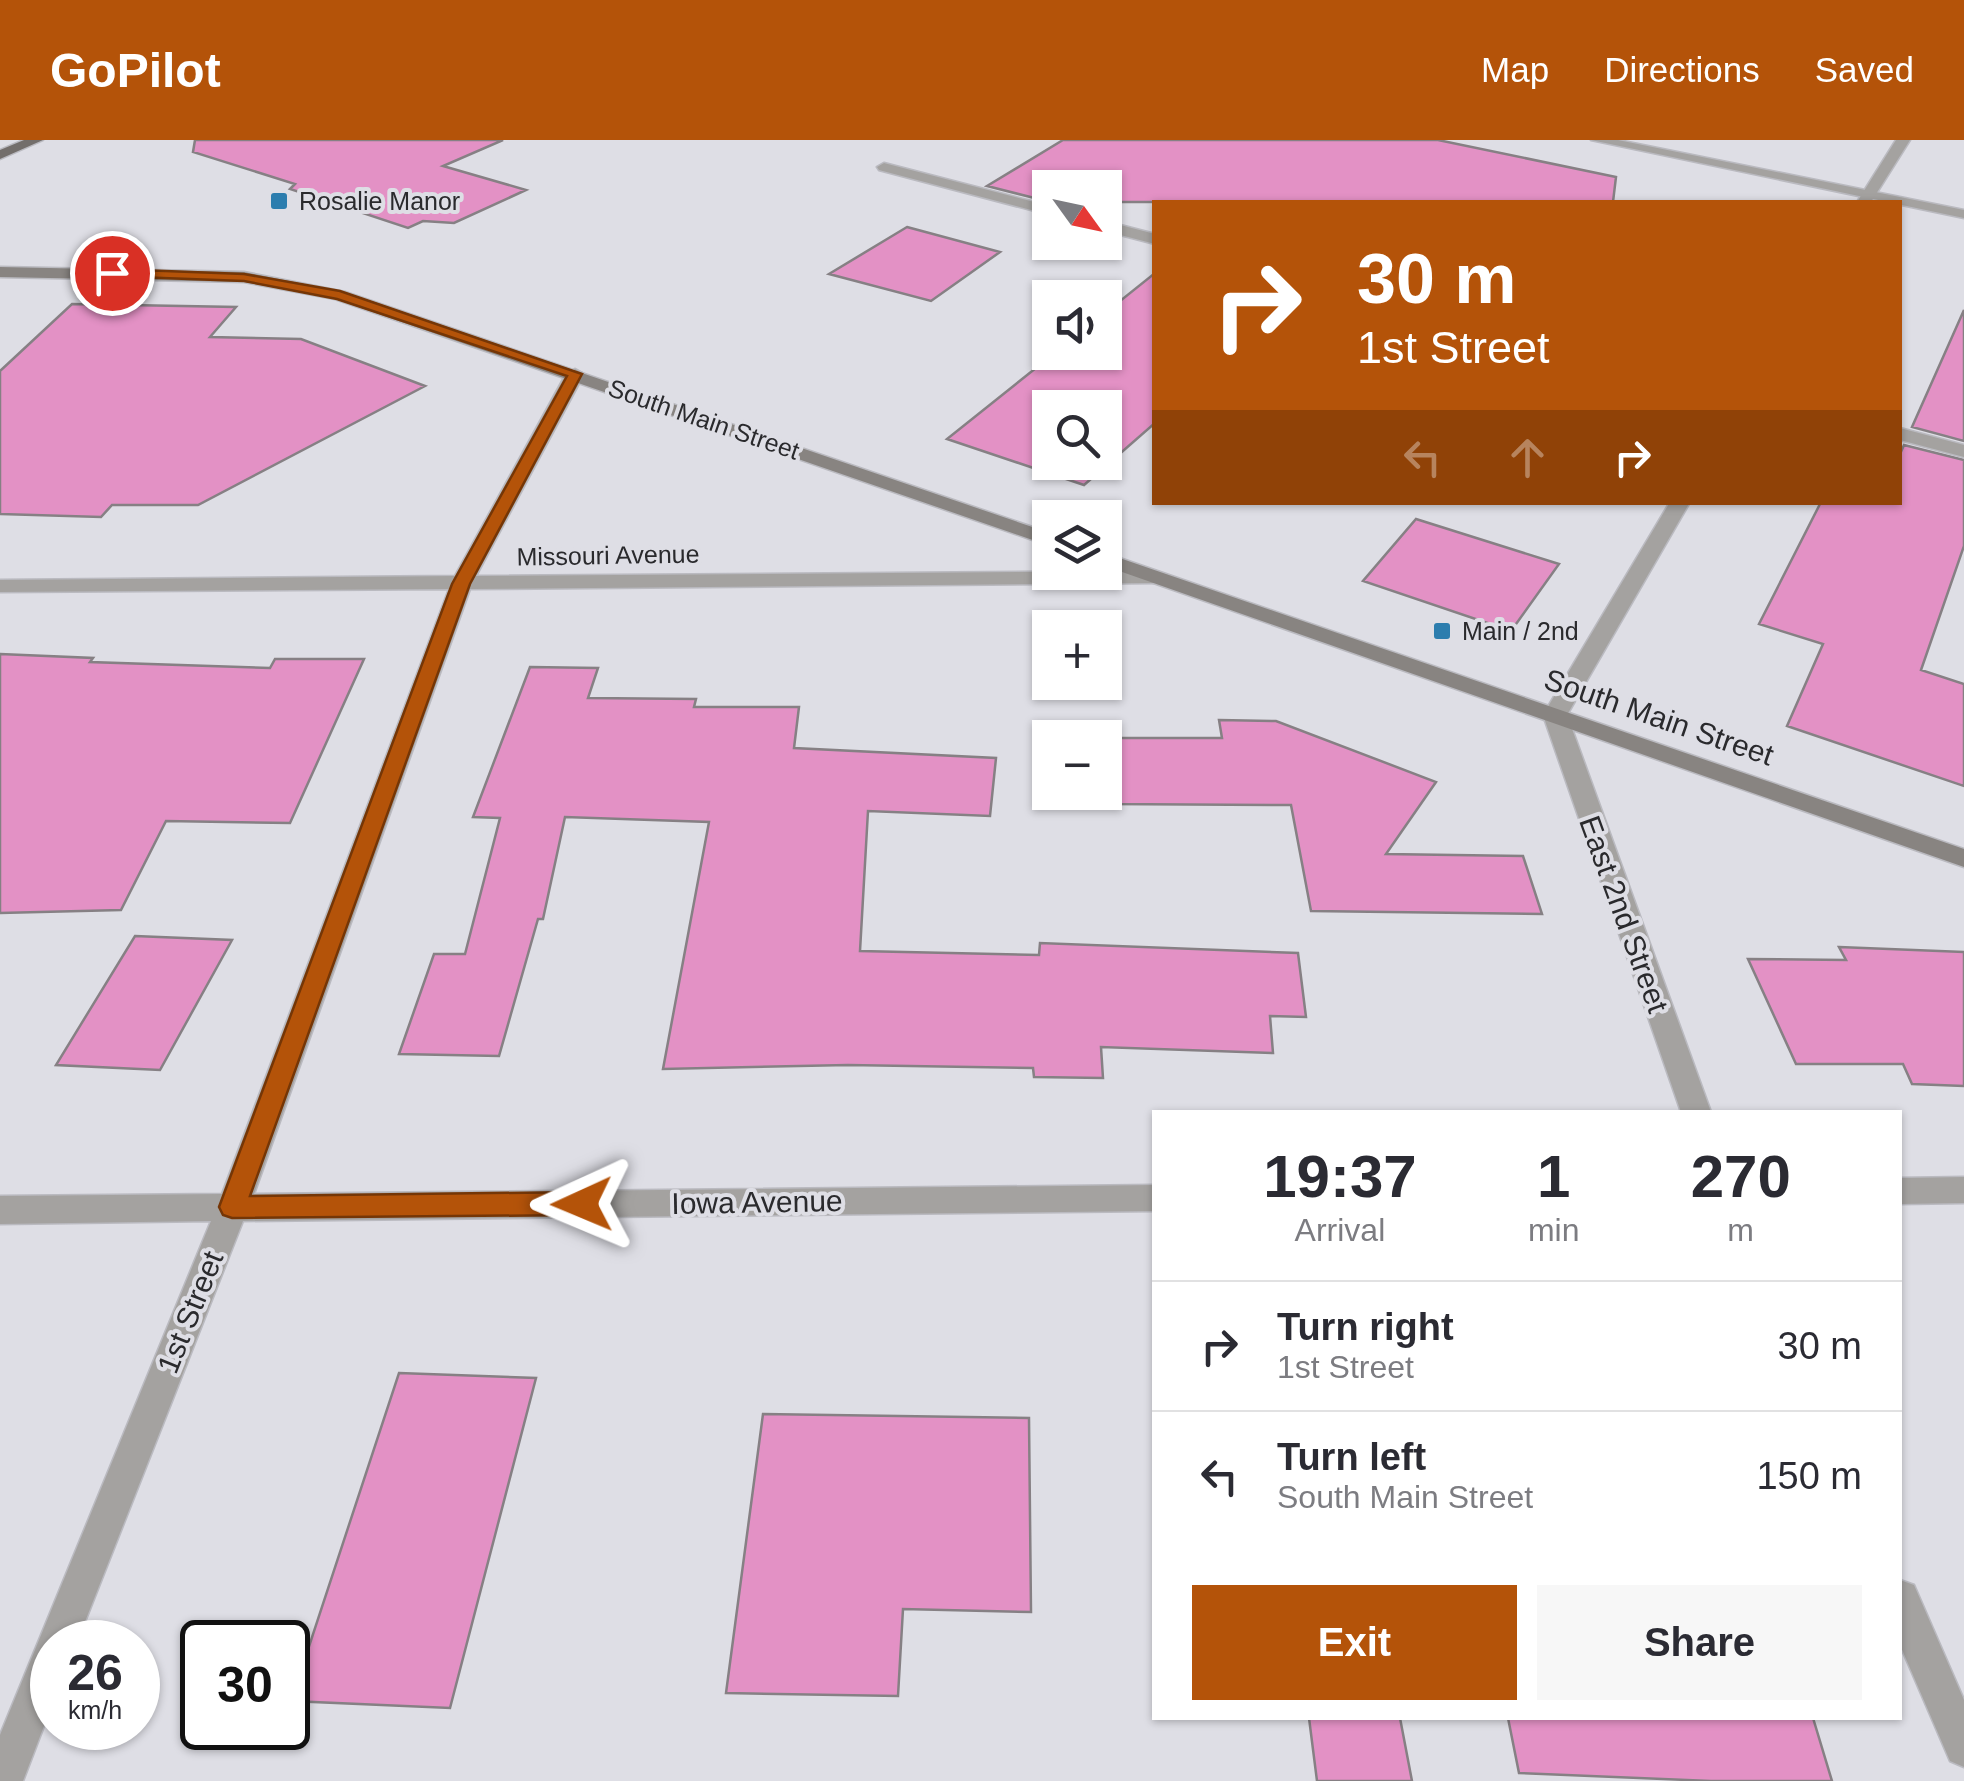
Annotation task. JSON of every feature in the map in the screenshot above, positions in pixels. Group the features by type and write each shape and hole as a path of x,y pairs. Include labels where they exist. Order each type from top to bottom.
{"main road":[{"path":"0,156 36,140"},
{"name":"South Main Street","path":"0,272 244,278 340,295 1032,534"},
{"name":"South Main Street","path":"1122,565 1964,858"}],"street":[{"path":"1598,140 1866,199 1903,140"},
{"path":"884,168 1032,206"},
{"path":"1902,205 1964,214"},
{"path":"1122,230 1152,238"},
{"name":"1st Street","path":"67,1620 232,1207 461,584 575,374"},
{"path":"1902,435 1964,451"},
{"path":"1555,715 1678,505"},
{"name":"Missouri Avenue","path":"0,586 1156,577"},
{"name":"East 2nd Street","path":"1555,715 1695,1110"},
{"path":"1902,1190 1964,1190"},
{"name":"Iowa Avenue","path":"0,1210 1152,1198"},
{"path":"1902,1604 1964,1748"},
{"path":"2,1781 30,1711"}],"building":[{"path":"195,140 503,140 443,166 526,190 454,223 423,221 408,228 290,189 295,184 193,152"},
{"path":"1063,140 1438,140 1616,177 1613,200 1122,202 1122,170 1032,170 1032,197 987,186"},
{"path":"907,227 1000,252 931,301 829,274"},
{"path":"1152,275 1152,426 1122,452 1122,390 1032,390 1032,468 947,439 1033,370 1122,370 1122,299"},
{"path":"72,304 236,307 210,337 301,339 425,386 198,505 112,505 101,517 0,514 0,371"},
{"path":"1964,310 1964,441 1912,427"},
{"path":"1904,445 1964,460 1964,546 1921,670 1964,684 1964,786 1787,726 1823,644 1759,624 1819,505 1902,505"},
{"path":"1416,519 1559,564 1511,631 1363,581"},
{"path":"0,654 93,658 90,662 270,668 275,659 364,659 290,823 166,821 121,910 0,913"},
{"path":"530,667 598,668 588,698 696,699 694,707 799,707 794,748 996,758 990,816 868,811 860,951 1039,955 1040,943 1298,953 1306,1017 1270,1016 1273,1053 1101,1047 1103,1078 1034,1077 1033,1068 848,1065 663,1069 709,822 565,817 543,919 538,919 499,1056 399,1054 434,954 465,954 500,818 473,817"},
{"path":"1219,720 1276,721 1436,782 1386,854 1523,856 1542,914 1311,911 1291,805 1122,804 1122,738 1222,738"},
{"path":"135,936 232,940 160,1070 56,1065"},
{"path":"1839,947 1964,952 1964,1086 1912,1084 1903,1064 1796,1064 1748,959 1846,960"},
{"path":"399,1373 536,1378 450,1708 310,1702 310,1643"},
{"path":"763,1414 1029,1418 1031,1612 903,1609 898,1696 726,1693"},
{"path":"1309,1720 1400,1720 1412,1781 1317,1781"},
{"path":"1508,1720 1814,1720 1832,1781 1711,1781 1519,1773"}],"place":[{"name":"Rosalie Manor","path":"279,201"},
{"name":"Main / 2nd","path":"1442,631"}],"route":[{"path":"112,273 244,278 340,295 575,374 461,584 232,1207 582,1204"}]}
